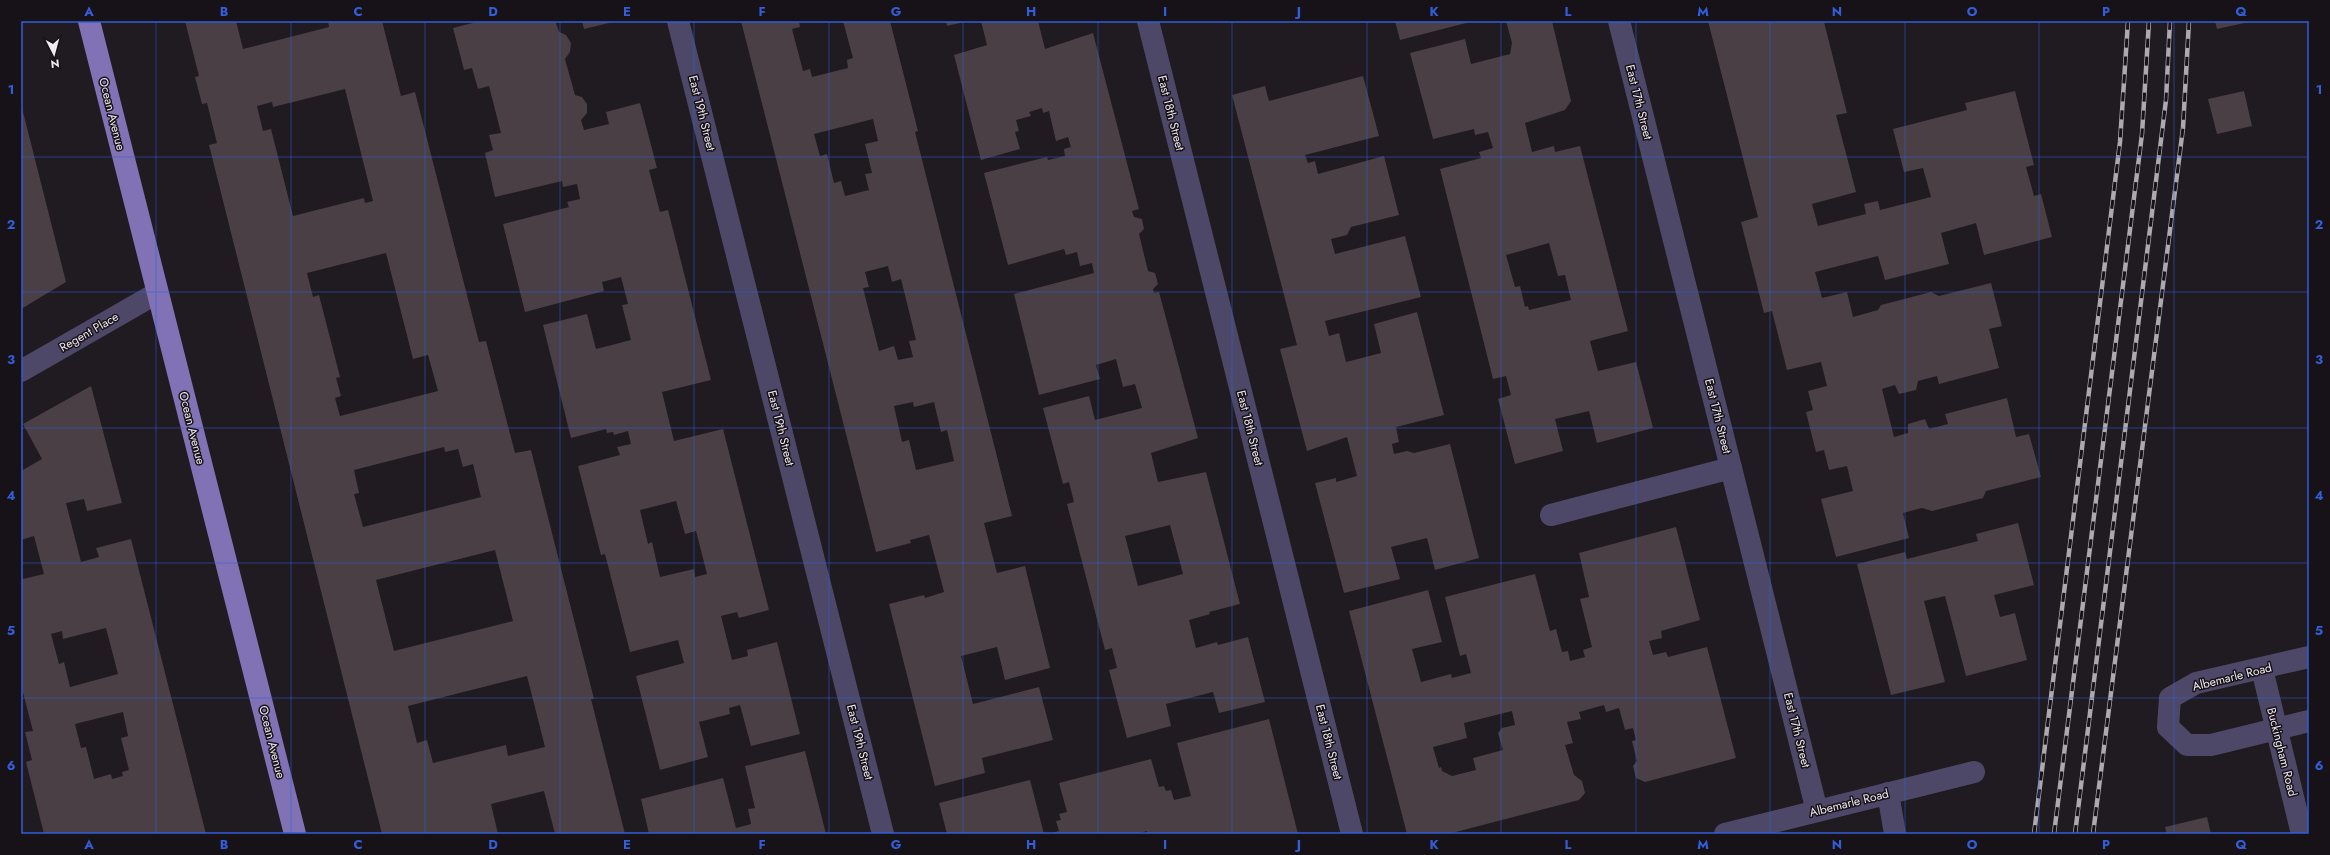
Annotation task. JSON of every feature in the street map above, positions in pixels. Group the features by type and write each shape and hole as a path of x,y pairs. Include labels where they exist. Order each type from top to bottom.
{"main road":[{"name":"Ocean Avenue","path":"88,21 295,834"}],"street":[{"name":"East 19th Street","path":"678,21 883,834"},
{"name":"East 18th Street","path":"1148,21 1352,834"},
{"name":"East 17th Street","path":"1619,21 1817,811"},
{"name":"Regent Place","path":"21,371 157,293"},
{"path":"1551,516 1731,468"},
{"name":"Albemarle Road","path":"2309,657 2196,683 2170,698 2168,728 2187,745 2212,745 2309,721"},
{"name":"Buckingham Road","path":"2262,669 2302,834"},
{"name":"Albemarle Road","path":"1725,834 1974,772"},
{"path":"1888,793 1895,834"}],"building":[{"path":"185,21 236,21 243,49 329,27 328,21 382,21 401,96 415,92 479,342 486,341 515,453 531,450 594,699 591,699 625,834 555,834 544,791 491,804 498,834 382,834 209,145 217,143 207,103 202,104 195,77 199,76","holes":["345,89 373,201 365,203 364,198 293,216 271,129 263,131 257,106 272,102 273,107","386,253 413,359 428,355 438,391 340,416 335,398 341,396 336,378 340,377 319,295 313,297 307,273","444,447 445,452 458,449 463,467 473,464 481,497 363,527 354,494 359,493 354,470","495,550 513,621 394,651 376,580","527,676 545,747 508,756 506,745 433,763 427,740 417,743 408,706"]},
{"path":"480,21 560,21 556,23 559,32 566,35 571,43 570,52 565,59 575,95 582,97 587,104 587,113 581,120 584,130 609,124 606,112 640,103 657,168 649,170 660,212 668,210 711,380 662,392 674,441 723,429 769,610 739,618 737,612 721,616 732,660 748,656 747,650 777,642 800,734 751,746 740,705 729,708 730,714 699,722 708,757 660,770 636,676 684,663 678,640 630,652 605,554 601,555 578,466 620,455 617,447 631,444 628,431 614,435 613,432 607,433 606,429 571,438 543,325 587,314 596,349 631,340 622,305 628,304 621,277 602,282 604,291 525,312 503,224 569,207 567,202 580,199 577,184 563,187 562,181 495,197 485,153 493,150 489,135 501,133 489,86 478,89 472,68 464,70 453,28","holes":["676,501 685,534 696,531 707,574 695,577 694,569 660,577 652,542 648,544 640,510"]},
{"path":"582,21 613,21 613,22 584,29"},
{"path":"741,21 799,21 800,27 792,29 803,71 810,69 812,77 848,68 847,60 853,58 843,21 890,21 918,131 915,132 1012,516 984,523 997,573 1025,566 1050,668 1005,680 997,647 961,656 973,704 1039,687 1053,740 982,758 985,773 935,786 889,604 924,595 925,598 944,592 929,535 910,540 911,543 876,552","holes":["873,119 878,141 865,144 872,173 865,174 869,190 845,196 841,181 834,183 827,154 820,156 814,134","888,266 892,282 901,279 916,340 909,341 913,357 898,360 894,346 879,351 863,288 869,287 865,272","913,402 914,407 934,402 941,432 947,430 954,461 916,470 909,440 902,442 894,406"]},
{"path":"946,21 964,21 964,22 947,26"},
{"path":"981,21 1038,21 1045,49 1093,33 1139,209 1132,211 1134,217 1142,219 1144,229 1139,234 1148,271 1155,273 1158,284 1153,289 1154,293 1159,292 1198,438 1151,453 1158,482 1206,472 1240,604 1209,612 1210,614 1189,620 1196,648 1217,642 1218,645 1248,637 1265,702 1219,713 1213,692 1166,704 1171,726 1127,738 1109,670 1117,668 1112,648 1105,650 1067,504 1074,502 1069,482 1063,484 1043,408 1089,396 1095,420 1142,408 1135,384 1123,387 1116,359 1096,365 1100,379 1039,395 1014,294 1094,273 1092,263 1080,266 1077,252 1066,255 1064,249 1008,265 984,173 1047,157 1048,160 1065,156 1064,149 1071,147 1068,137 1056,141 1049,111 1043,113 1042,108 1029,112 1031,116 1016,120 1019,131 1015,132 1020,149 981,160 954,55 987,45","holes":["1170,525 1183,574 1138,586 1125,536"]},
{"path":"1395,21 1470,21 1470,22 1400,40"},
{"path":"1506,21 1552,21 1571,101 1565,110 1525,123 1532,152 1554,146 1555,152 1580,146 1628,331 1590,341 1598,371 1636,362 1653,428 1597,443 1589,411 1555,419 1563,451 1515,464 1498,399 1511,395 1506,376 1493,379 1440,169 1481,158 1479,152 1493,148 1488,132 1475,135 1474,129 1433,139 1410,53 1465,39 1471,64 1510,54 1512,43","holes":["1549,243 1558,276 1565,275 1571,300 1529,310 1528,306 1525,307 1520,286 1515,287 1506,255"]},
{"path":"1708,21 1824,22 1847,113 1836,115 1856,192 1812,204 1818,226 1866,214 1864,204 1878,201 1880,210 1931,197 1923,168 1904,172 1893,129 1967,110 1965,103 2015,91 2034,165 2026,167 2034,196 2041,194 2052,237 1984,255 1976,223 1941,233 1949,264 1885,280 1878,256 1815,272 1822,298 1847,292 1853,317 1878,310 1881,305 1931,292 1939,296 1991,283 2002,326 1989,329 1999,368 1939,384 1937,376 1918,381 1916,390 1899,394 1895,385 1882,389 1894,437 1908,433 1908,424 1925,419 1929,429 1948,424 1945,414 2007,398 2016,437 2029,434 2041,477 1986,491 1983,498 1932,511 1922,508 1903,513 1909,538 1836,557 1821,499 1853,491 1847,466 1829,470 1824,450 1816,452 1806,412 1813,410 1808,391 1827,386 1821,362 1787,370 1772,311 1764,313 1741,222 1758,217"},
{"path":"2215,21 2249,21 2249,22 2217,29"},
{"path":"1363,76 1379,136 1305,155 1308,163 1315,161 1318,174 1384,156 1399,215 1351,227 1347,235 1331,239 1335,254 1405,236 1421,297 1325,321 1329,336 1339,333 1346,362 1381,353 1374,324 1417,312 1444,415 1396,427 1399,442 1392,444 1394,454 1407,451 1414,453 1450,444 1479,558 1435,570 1427,538 1391,547 1400,579 1344,593 1315,483 1336,478 1336,482 1357,476 1347,437 1307,451 1280,349 1297,345 1232,95 1265,86 1269,101"},
{"path":"2244,91 2252,126 2217,134 2208,99"},
{"path":"21,104 66,282 21,309"},
{"path":"91,386 122,503 87,511 84,499 66,503 81,562 99,557 96,548 131,539 206,834 44,834 26,762 32,760 25,732 33,731 21,685 21,574 23,579 44,574 34,536 21,540 21,471 42,459 23,424","holes":["106,628 118,674 70,687 64,662 59,664 51,634 62,631 63,639","123,712 128,736 121,738 129,770 122,772 123,776 112,779 111,774 94,779 86,747 81,748 75,724"]},
{"path":"2018,523 2034,585 1994,595 2000,617 2015,613 2027,660 1966,676 1945,596 1924,601 1945,682 1891,695 1857,564 1905,552 1907,559 1978,541 1976,534"},
{"path":"1676,527 1700,620 1661,631 1662,638 1649,641 1653,655 1666,652 1668,657 1707,647 1736,758 1645,782 1636,778 1633,766 1637,761 1632,741 1636,740 1633,728 1625,730 1619,708 1606,712 1604,705 1579,712 1581,719 1567,722 1573,743 1565,745 1574,775 1582,781 1585,793 1579,800 1448,834 1407,834 1349,611 1428,590 1442,642 1412,649 1421,682 1451,674 1452,678 1471,673 1466,654 1460,656 1445,597 1535,574 1550,631 1556,629 1562,652 1568,651 1570,661 1585,657 1583,650 1592,647 1580,599 1589,597 1579,553","holes":["1512,711 1515,725 1502,728 1498,733 1503,750 1473,758 1476,770 1452,776 1442,771 1441,767 1439,768 1433,747 1467,738 1464,723"]},
{"path":"1269,719 1298,834 1147,834 1147,831 1135,834 1049,834 1059,831 1056,821 1061,820 1059,814 1067,812 1059,783 1151,759 1159,787 1164,786 1166,791 1171,790 1174,800 1191,796 1177,743"},
{"path":"805,751 826,834 649,834 641,799 723,778 736,828 751,824 748,809 755,808 745,766"},
{"path":"1030,780 1044,834 947,834 939,803"},
{"path":"2207,817 2211,834 2167,834 2165,827"}],"railway":[{"path":"2034,834 2120,142 2128,21"},
{"path":"2054,834 2142,134 2149,21"},
{"path":"2075,834 2166,100 2170,21"},
{"path":"2093,834 2183,128 2189,21"}]}
